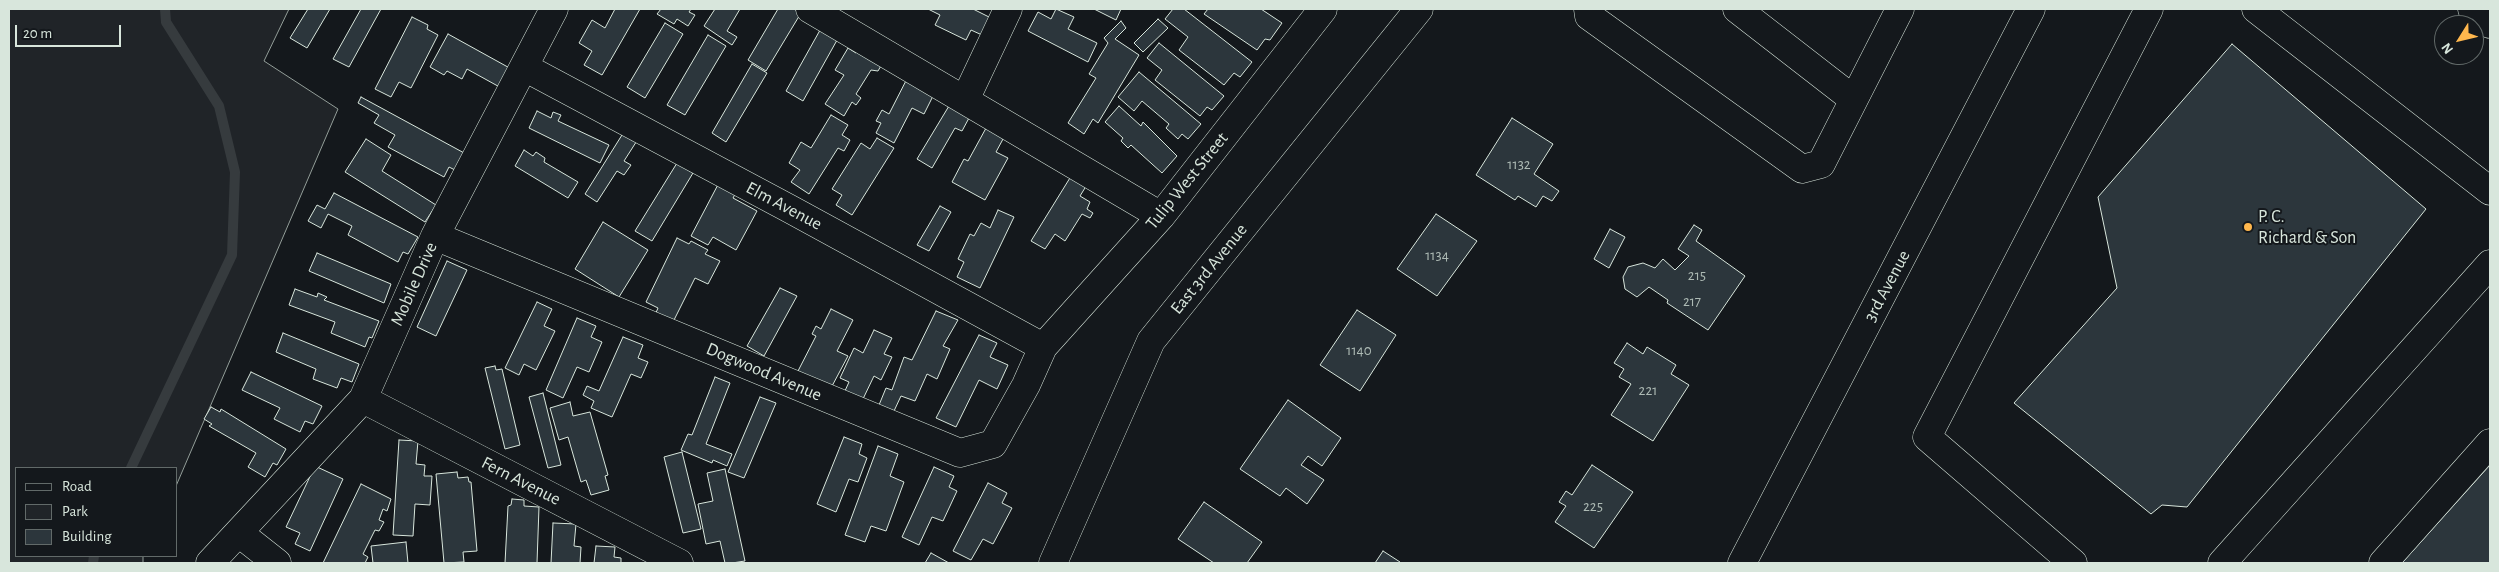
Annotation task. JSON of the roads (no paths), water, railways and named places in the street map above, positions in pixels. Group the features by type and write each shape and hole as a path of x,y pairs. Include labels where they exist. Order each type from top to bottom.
{"street":[{"name":"Mobile Drive","path":"210,563 364,399 436,236 554,9"},
{"path":"810,9 1161,216"},
{"path":"965,100 1008,9"},
{"name":"Tulip West Street","path":"1043,347 1161,216 1323,9"},
{"name":"East 3rd Avenue","path":"1053,563 1151,341 1419,9"},
{"path":"1588,9 1589,16 1802,169 1820,164 1900,9"},
{"path":"1737,9 1854,99"},
{"name":"3rd Avenue","path":"1742,563 2031,9"},
{"path":"2072,563 1927,437 2149,9"},
{"path":"2256,9 2490,191"},
{"path":"2472,9 2490,24"},
{"name":"Elm Avenue","path":"524,68 790,209 1043,347"},
{"name":"Dogwood Avenue","path":"436,236 960,453 993,444 1026,385 1043,347"},
{"path":"2222,563 2490,264"},
{"name":"Fern Avenue","path":"364,399 679,563"},
{"path":"2383,563 2490,443"},
{"path":"239,533 278,563"}],"waterway":[{"path":"131,467 232,255 235,172 219,106 166,22 165,9"},
{"path":"93,563 94,557"}],"place":[{"name":"P. C. Richard & Son","path":"2248,227"}]}
